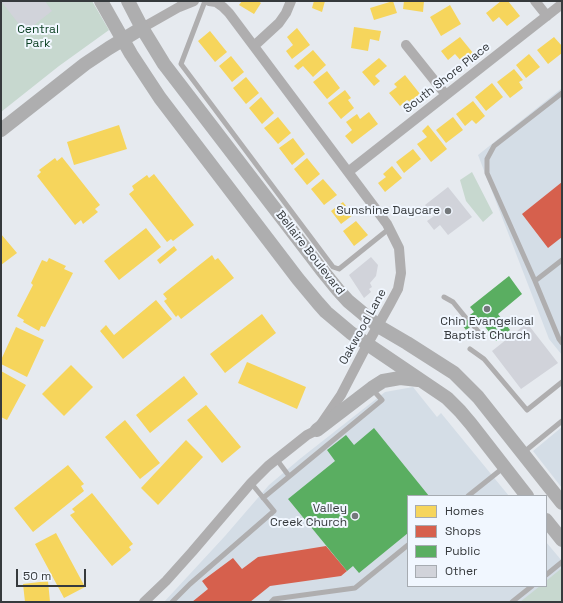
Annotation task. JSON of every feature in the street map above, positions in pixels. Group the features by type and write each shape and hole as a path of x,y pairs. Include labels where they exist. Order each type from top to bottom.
{"main road":[{"name":"Bellaire Boulevard","path":"101,1 139,68 160,98 298,279 326,312 367,345 447,398 460,411 526,495"},
{"name":"Bellaire Boulevard","path":"128,1 142,28 164,64 338,290 348,301 378,326 454,373 478,397 562,503"},
{"path":"1,130 85,64 142,28"},
{"path":"317,430 383,381 392,378 422,380"},
{"path":"504,467 523,453"},
{"path":"547,521 562,540"}],"street":[{"path":"142,28 191,1"},
{"name":"Oakwood Lane","path":"144,602 182,564 251,483 268,466 307,435 317,430 341,395 398,289 401,273 400,248 390,228 229,13 216,2 209,1"},
{"path":"254,46 279,23 286,13 291,1"},
{"path":"534,1 547,16"},
{"name":"South Shore Place","path":"348,172 562,4"},
{"path":"406,45 446,95"}],"lane":[{"path":"205,1 181,64 333,267 339,269 390,228"},
{"path":"562,93 494,146 487,159 487,173 562,343"},
{"path":"535,282 562,260"},
{"path":"444,297 453,302 466,318"},
{"path":"473,325 481,336"},
{"path":"470,349 484,359 527,410 562,382"},
{"path":"263,498 382,400 372,388"},
{"path":"523,453 562,421"},
{"path":"277,460 289,476"},
{"path":"469,495 504,467"},
{"path":"172,602 190,584 274,511 251,483"},
{"path":"271,602 274,599 355,588 407,546"},
{"path":"547,574 562,562"},
{"path":"512,602 531,587"}],"shaded area":[{"path":"562,88 562,355 549,339 478,155"},
{"path":"413,387 437,417 441,413 508,495 407,495 407,587 541,587 523,602 164,602 225,536 269,485 385,392"},
{"path":"562,427 562,488 533,451"},
{"path":"547,543 562,561 562,570 547,582"}],"green space":[{"name":"Central Park","path":"1,1 92,1 109,30 59,66 1,112"},
{"path":"472,172 493,213 483,222 466,201 460,180"},
{"path":"562,568 562,602 520,602 539,587 547,587 547,580"}],"building: Homes":[{"path":"242,1 258,1 261,3 254,14 239,5"},
{"path":"314,1 325,1 322,12 312,8"},
{"path":"393,1 397,13 374,20 370,8"},
{"path":"404,1 424,1 423,12 403,9"},
{"path":"501,1 508,1 520,16 507,26 499,17 493,22 486,13"},
{"path":"450,5 461,24 441,36 430,17"},
{"path":"354,27 381,31 379,41 370,39 368,51 351,48"},
{"path":"297,28 310,45 292,59 286,51 293,45 287,37"},
{"path":"210,31 227,52 215,62 198,41"},
{"path":"460,37 473,53 462,62 455,54 448,60 441,51"},
{"path":"554,37 562,46 562,53 548,64 537,50"},
{"path":"313,50 326,65 313,77 303,66 298,70 294,66"},
{"path":"529,54 540,67 526,78 516,65"},
{"path":"231,56 244,72 232,82 219,66"},
{"path":"379,58 387,66 375,76 380,81 374,86 362,72"},
{"path":"514,69 523,80 519,82 523,88 510,98 497,82"},
{"path":"327,71 340,88 327,99 313,82"},
{"path":"405,75 420,94 410,102 407,100 400,106 389,93 397,87 394,84"},
{"path":"246,77 259,93 246,104 233,88"},
{"path":"492,83 503,97 486,111 475,97"},
{"path":"345,90 351,98 348,100 354,108 341,119 328,103"},
{"path":"261,97 274,113 262,124 249,108"},
{"path":"473,101 485,116 476,124 472,120 465,126 456,114"},
{"path":"369,112 378,124 352,144 345,136 352,130 346,122 357,114 360,119"},
{"path":"278,117 291,133 278,144 264,128"},
{"path":"453,117 463,130 446,143 436,130"},
{"path":"119,125 127,149 74,165 67,142"},
{"path":"428,125 447,149 431,162 417,144 427,137 422,131"},
{"path":"293,138 305,154 292,165 279,148"},
{"path":"413,149 421,159 404,173 396,162"},
{"path":"62,157 100,205 95,209 98,212 83,224 81,220 75,225 37,176 41,172 39,170 55,158 57,161"},
{"path":"307,158 320,174 307,185 294,169"},
{"path":"392,166 402,178 385,192 378,183 386,177 383,174"},
{"path":"154,174 194,225 173,241 171,239 167,242 129,194 134,190 132,186 147,175 149,178"},
{"path":"323,179 337,195 324,205 311,189"},
{"path":"343,202 353,215 341,224 331,211"},
{"path":"356,221 368,235 354,246 343,231"},
{"path":"146,228 161,247 119,280 104,261"},
{"path":"1,234 17,253 1,265"},
{"path":"174,246 177,250 160,264 157,260"},
{"path":"212,255 215,260 218,258 234,278 181,319 178,315 176,317 164,301 167,299 163,294"},
{"path":"49,258 66,266 64,269 73,273 45,327 41,326 39,331 23,322 24,320 17,316 33,285 31,283 42,260 47,262"},
{"path":"156,300 172,319 123,359 100,331 106,325 114,335"},
{"path":"262,314 276,333 225,373 210,354"},
{"path":"16,327 44,340 27,377 1,364 1,360"},
{"path":"247,362 306,387 297,409 238,383"},
{"path":"71,365 93,387 64,416 42,394"},
{"path":"1,371 26,385 7,420 1,417"},
{"path":"184,376 198,394 150,433 136,415"},
{"path":"206,405 241,447 222,463 187,420"},
{"path":"125,420 160,463 140,479 105,437"},
{"path":"186,440 203,457 158,505 141,488"},
{"path":"68,465 84,484 81,486 84,491 33,532 14,508"},
{"path":"92,493 133,544 129,547 131,550 112,566 70,515 75,512 72,509"},
{"path":"56,533 85,587 64,598 35,544"},
{"path":"48,581 50,602 25,602 23,584"}],"building: Shops":[{"path":"562,182 562,237 548,248 522,214"},
{"path":"326,546 347,571 341,576 270,586 250,602 192,602 208,589 202,581 233,558 242,569 258,557"}],"building: Public":[{"name":"Chin Evangelical Baptist Church","path":"509,276 522,294 498,314 510,330 496,341 480,320 466,330 460,322 474,312 470,307"},
{"name":"Valley Creek Church","path":"374,428 428,495 407,495 407,534 359,573 353,566 347,571 288,499 335,461 327,450 346,435 354,445"}],"building: Other":[{"path":"1,1 45,1 52,11 25,32"},
{"name":"Sunshine Daycare","path":"448,187 472,217 448,235 440,225 434,230 427,221 434,216 425,205"},
{"path":"371,257 378,265 376,276 370,283 372,287 369,289 371,292 364,298 349,275"},
{"path":"527,323 558,363 521,389 492,351"}],"place":[{"name":"Sunshine Daycare","path":"448,211"},
{"name":"Chin Evangelical Baptist Church","path":"487,309"},
{"name":"Valley Creek Church","path":"355,516"}]}
